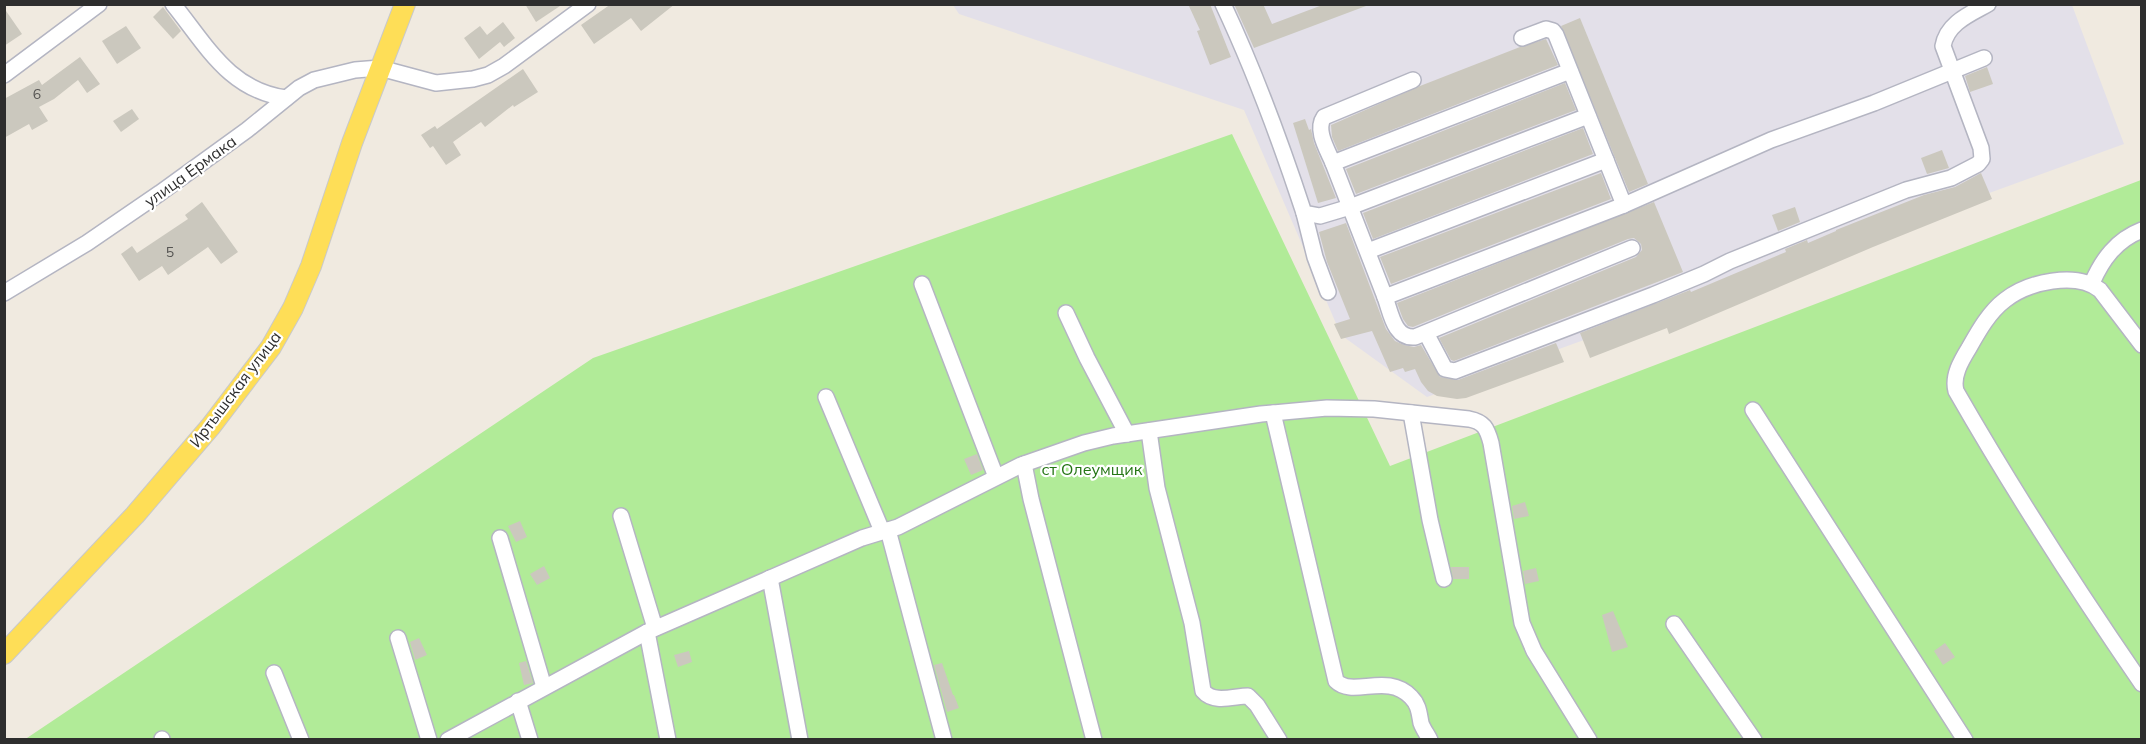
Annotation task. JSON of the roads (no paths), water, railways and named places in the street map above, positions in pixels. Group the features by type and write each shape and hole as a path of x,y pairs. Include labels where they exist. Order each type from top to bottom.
{"main road":[{"name":"Иртышская улица","path":"4,654 135,515 211,426 271,347 311,266 380,68 405,4"}],"street":[{"path":"4,75 99,4"},
{"path":"173,4 220,63 241,82 259,92 286,98"},
{"path":"380,68 435,82 459,81 488,75 588,4"},
{"path":"1223,4 1239,38 1285,156 1304,213 1315,257 1328,292"},
{"path":"1426,333 1445,369 1455,371 1653,295 1730,261 1906,190 1951,178 1978,164 1983,154 1943,46 1948,30 1988,4"},
{"path":"1522,38 1546,29 1553,31 1624,205"},
{"path":"1385,297 1624,205 1772,141 1874,103 1984,58"},
{"name":"улица Ермака","path":"4,293 87,243 177,182 307,84 326,76 380,68"},
{"path":"1333,163 1570,71"},
{"path":"1413,80 1324,117 1321,120 1320,130 1399,333 1414,337 1426,333 1632,248"},
{"path":"1304,213 1320,216 1350,207 1588,116"},
{"path":"1368,251 1606,160"},
{"path":"2092,283 2106,256 2123,241 2142,230"},
{"path":"2142,345 2100,290 2092,283 2069,280 2049,282 2005,299 1978,332 1959,365 1955,388 2047,543 2142,684"},
{"path":"922,284 996,477"},
{"path":"1066,314 1127,434"},
{"path":"826,397 885,531 944,740"},
{"path":"447,740 651,630 862,538 898,526 1024,464 1084,443 1127,434 1273,413 1345,407 1469,419 1480,421 1485,425 1491,443 1522,623 1534,651 1589,740"},
{"path":"1753,410 1965,740"},
{"path":"1273,413 1336,681 1343,687 1386,685 1402,690 1417,705 1421,724 1430,740"},
{"path":"1411,413 1430,520 1444,579"},
{"path":"1149,431 1157,488 1192,623 1203,691 1206,695 1215,698 1248,696 1257,705 1279,740"},
{"path":"1024,464 1031,499 1094,740"},
{"path":"621,516 651,630 668,740"},
{"path":"500,538 544,687"},
{"path":"770,578 800,740"},
{"path":"1674,624 1754,740"},
{"path":"398,638 429,740"},
{"path":"274,673 301,740"},
{"path":"518,701 530,740"}],"park label":[{"name":"ст Олеумщик","path":"1092,469"}]}
